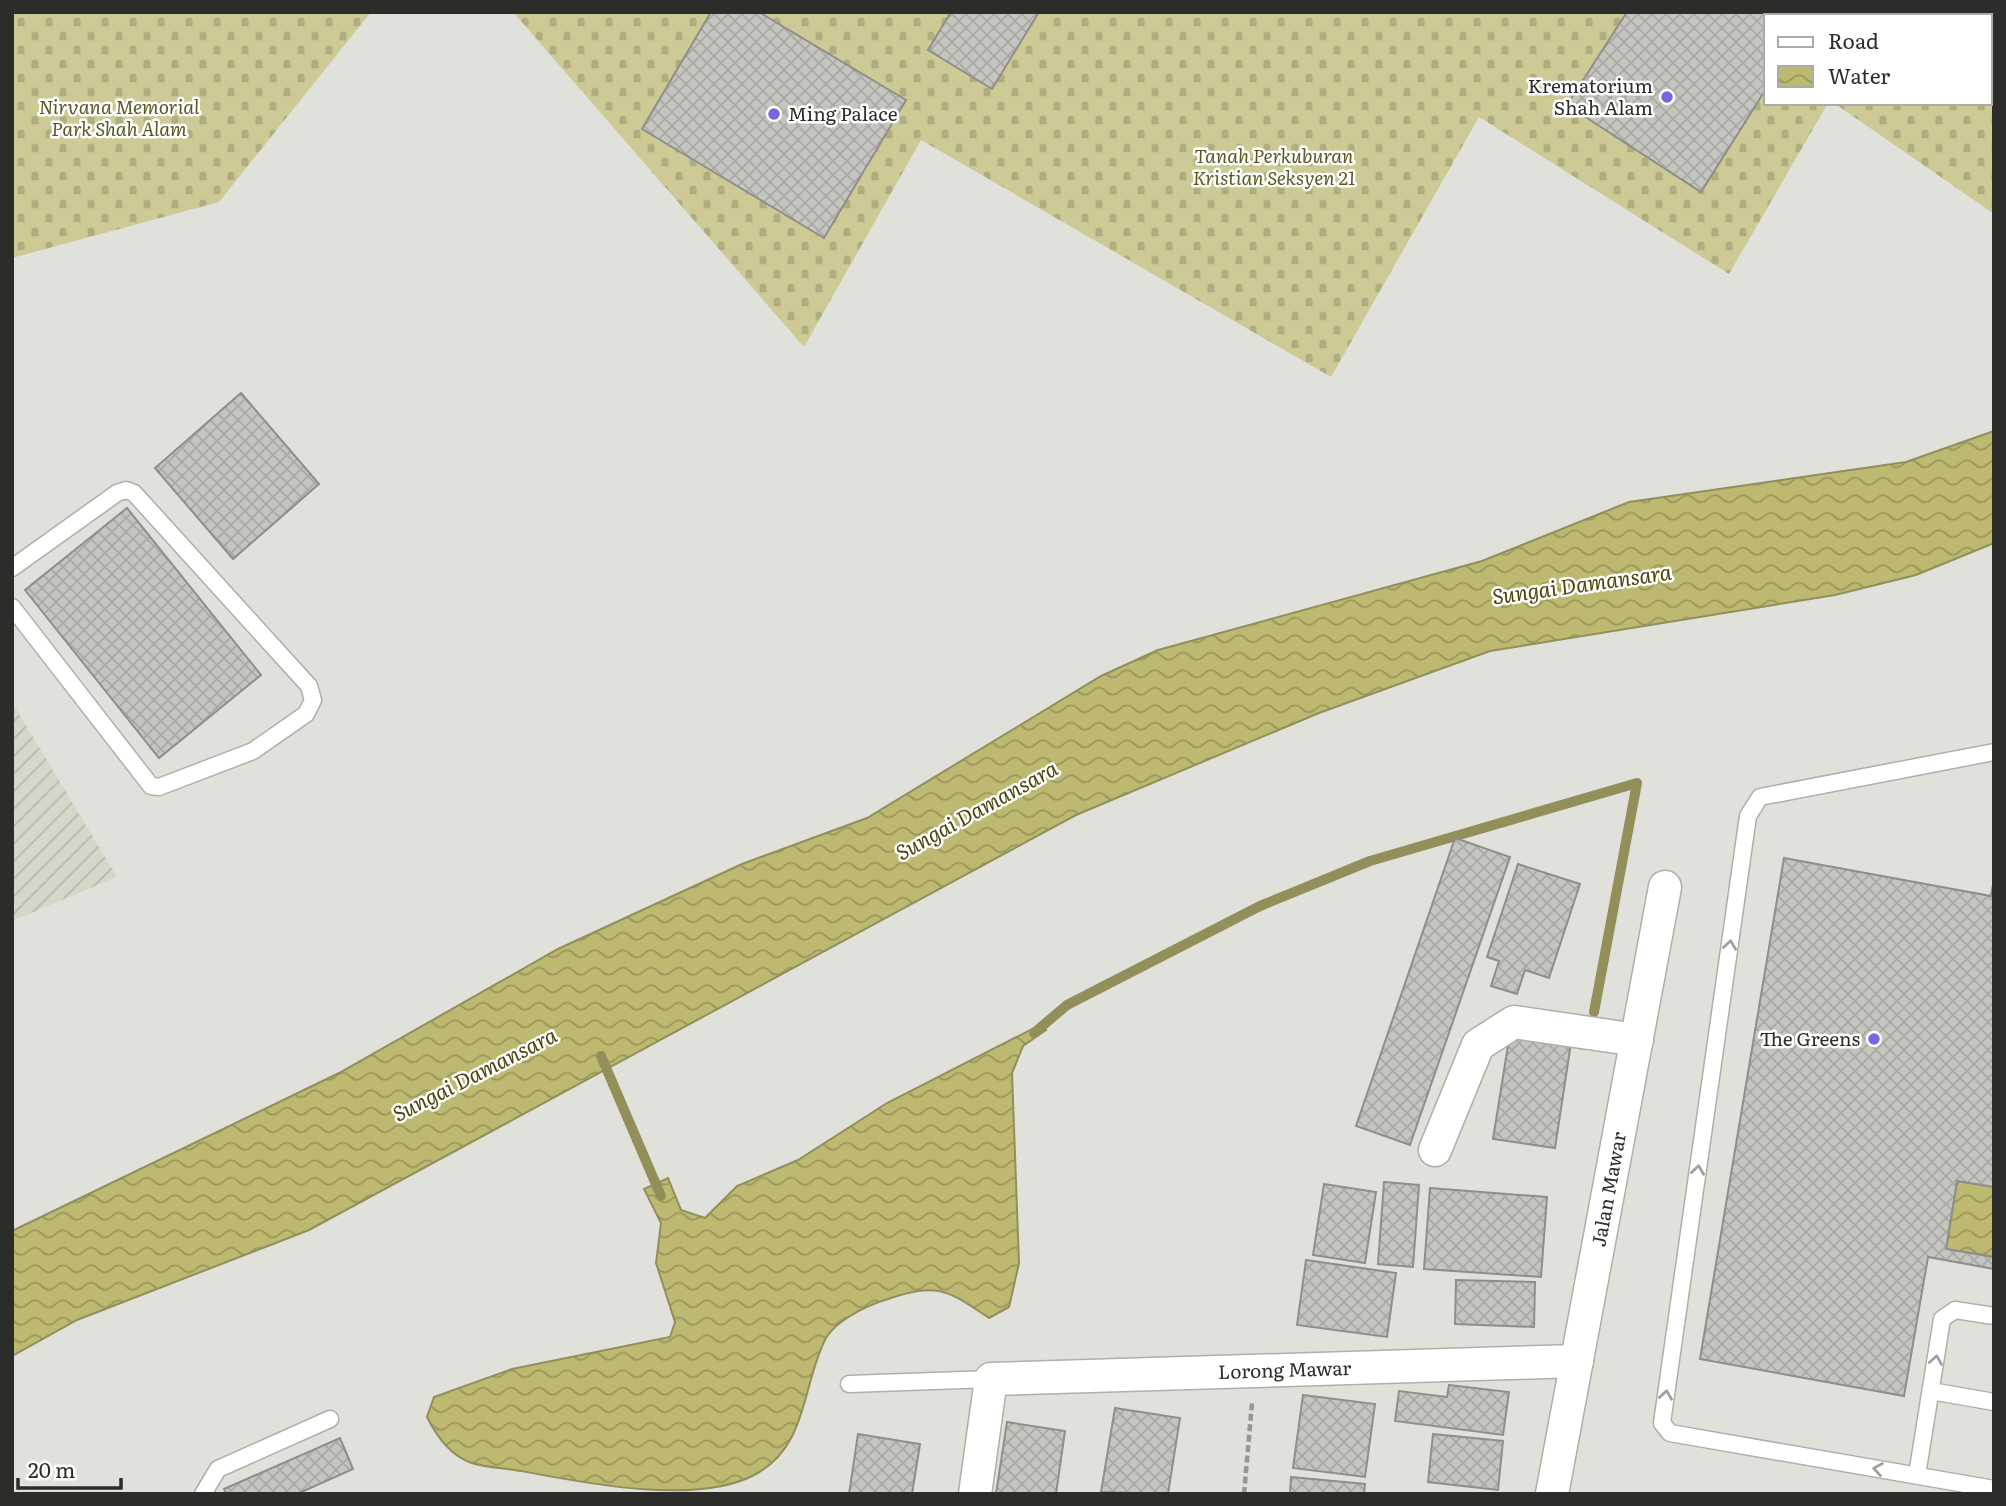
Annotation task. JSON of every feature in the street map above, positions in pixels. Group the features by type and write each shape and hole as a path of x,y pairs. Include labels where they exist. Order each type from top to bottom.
{"street":[{"name":"Jalan Mawar","path":"1552,1494 1665,887"},
{"path":"1435,1150 1478,1045 1514,1021 1637,1040"},
{"name":"Lorong Mawar","path":"991,1379 1577,1361"},
{"path":"975,1494 991,1379"}],"lane":[{"path":"12,568 117,493 126,490 134,494 309,686 313,700 306,714 253,751 159,787 151,786 12,607"},
{"path":"1994,752 1760,797 1748,816 1662,1423 1670,1433 1994,1489"},
{"path":"1917,1475 1942,1319 1955,1310 1994,1316"},
{"path":"849,1384 991,1379"},
{"path":"1931,1391 1994,1402"},
{"path":"203,1494 218,1469 330,1419"}],"path":[{"path":"1244,1494 1255,1371"}],"shaded area":[{"path":"12,702 117,877 12,921"}],"green space":[{"name":"Nirvana Memorial Park Shah Alam","path":"12,12 371,12 219,202 12,258"},
{"name":"Tanah Perkuburan Kristian Seksyen 21","path":"513,12 1994,12 1994,214 1837,105 1992,105 1992,14 1764,14 1764,105 1827,105 1729,274 1479,117 1331,377 921,140 804,347"}],"water":[{"name":"Sungai Damansara","path":"1994,431 1994,543 1916,575 1835,595 1490,651 1319,713 1076,815 309,1230 77,1320 12,1356 12,1231 339,1073 558,949 742,864 867,818 1101,676 1158,650 1482,561 1629,502 1906,462"},
{"path":"1042,1024 1046,1030 1023,1046 1012,1073 1019,1263 1009,1307 989,1318 952,1295 931,1290 888,1299 852,1315 835,1327 824,1342 801,1415 785,1448 773,1462 756,1474 732,1484 704,1489 641,1489 488,1467 462,1459 439,1437 427,1417 434,1397 512,1369 670,1337 675,1322 656,1263 661,1223 644,1189 668,1178 681,1210 705,1218 737,1186 798,1160 887,1103"},
{"path":"1957,1181 1994,1187 1994,1257 1946,1249"}],"building":[{"name":"Ming Palace","path":"711,12 759,12 906,100 824,238 642,129"},
{"path":"951,12 1039,12 992,89 928,50"},
{"name":"Krematorium Shah Alam","path":"1627,12 1792,14 1764,14 1764,92 1701,192 1567,105"},
{"path":"241,393 319,484 233,559 155,468"},
{"path":"127,508 261,675 159,758 25,590"},
{"path":"1455,838 1510,857 1410,1145 1356,1126"},
{"name":"The Greens","path":"1784,858 1991,896 1994,879 1994,1187 1957,1181 1946,1249 1994,1257 1994,1269 1928,1257 1904,1396 1700,1359"},
{"path":"1518,864 1580,884 1549,978 1525,970 1517,994 1491,986 1499,961 1487,957"},
{"path":"1510,1033 1571,1043 1555,1148 1493,1139"},
{"path":"1384,1182 1419,1185 1413,1267 1378,1264"},
{"path":"1324,1184 1376,1192 1365,1263 1313,1255"},
{"path":"1430,1188 1547,1197 1541,1277 1424,1269"},
{"path":"1306,1260 1396,1273 1387,1337 1297,1325"},
{"path":"1456,1280 1535,1282 1534,1327 1455,1324"},
{"path":"1449,1385 1509,1392 1503,1435 1395,1421 1399,1391 1447,1397"},
{"path":"1303,1395 1375,1404 1365,1477 1293,1468"},
{"path":"1115,1408 1180,1418 1168,1494 1101,1492"},
{"path":"1007,1422 1065,1431 1056,1494 996,1494"},
{"path":"858,1434 920,1444 912,1494 849,1494"},
{"path":"1433,1434 1503,1441 1498,1490 1428,1482"},
{"path":"340,1438 353,1469 297,1494 227,1494 224,1489"},
{"path":"1291,1477 1365,1484 1364,1494 1290,1494"}],"waterway":[{"path":"1034,1033 1067,1005 1260,906 1370,861 1637,783 1594,1012"},
{"path":"601,1056 661,1196"}],"place":[{"name":"Krematorium Shah Alam","path":"1667,97"},
{"name":"Ming Palace","path":"774,114"},
{"name":"The Greens","path":"1874,1039"}]}
